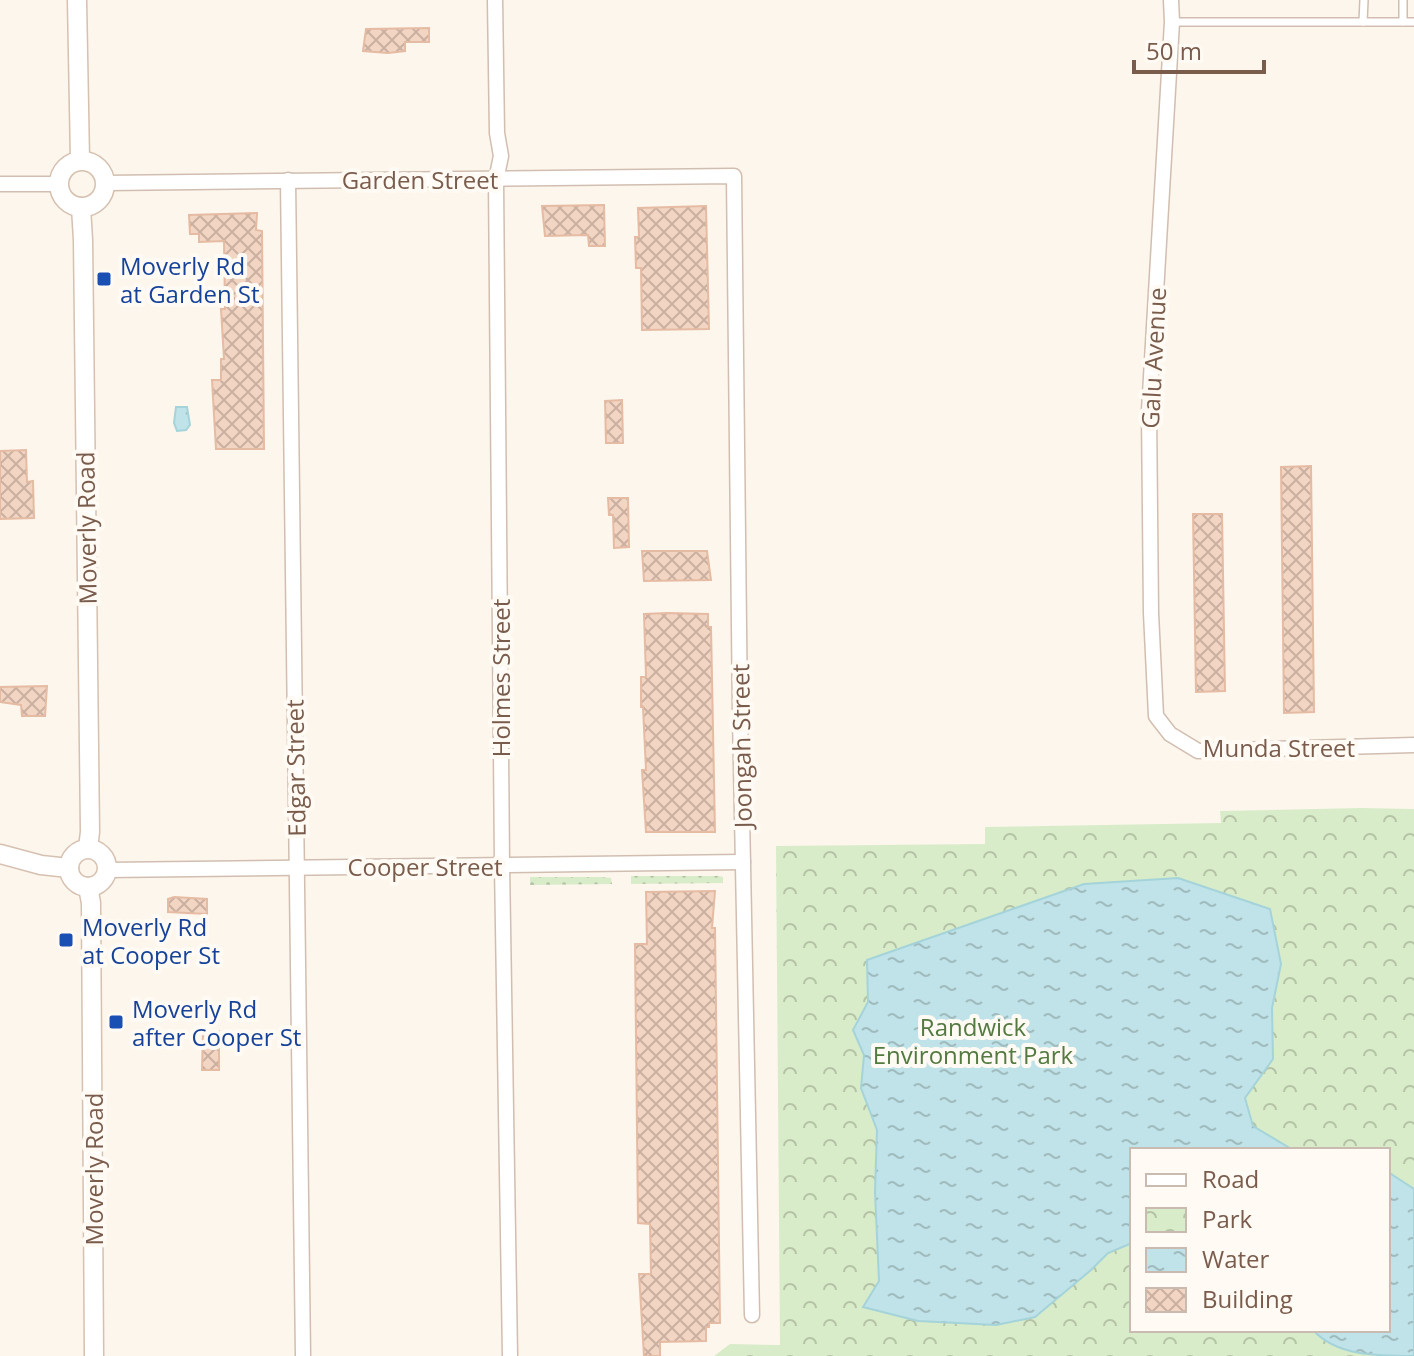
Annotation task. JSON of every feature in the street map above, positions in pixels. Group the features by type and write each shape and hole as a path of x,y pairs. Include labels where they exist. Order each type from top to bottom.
{"street":[{"path":"77,0 80,160"},
{"name":"Holmes Street","path":"495,0 497,133 501,156 496,180 510,1356"},
{"name":"Galu Avenue","path":"1156,716 1151,613 1149,411 1171,0"},
{"path":"80,160 98,166 106,183 101,198 88,207 68,202 60,191 60,177 67,165 80,160"},
{"name":"Garden Street","path":"106,183 734,176"},
{"name":"Joongah Street","path":"734,176 752,1315"},
{"name":"Edgar Street","path":"288,180 303,1356"},
{"path":"0,184 59,184"},
{"name":"Moverly Road","path":"81,207 88,848"},
{"name":"Munda Street","path":"1156,716 1170,734 1198,751 1414,745"},
{"path":"88,848 102,854 107,870 99,884 88,887 72,879 69,868 76,852 88,848"},
{"path":"0,854 41,865 69,868"},
{"name":"Cooper Street","path":"107,870 743,862"},
{"name":"Moverly Road","path":"88,887 91,919 94,1356"}],"lane":[{"path":"1363,22 1364,0"},
{"path":"1403,0 1403,22"},
{"path":"1172,22 1414,22"}],"green space":[{"name":"Randwick Environment Park","path":"1414,809 1414,1356 714,1356 730,1344 780,1345 776,846 985,844 985,827 1221,823 1220,811"},
{"path":"631,876 719,876 723,877 723,883 631,884"},
{"path":"530,877 602,877 611,878 612,884 530,885"}],"water":[{"path":"176,407 187,407 190,425 186,430 177,431 174,423"},
{"path":"1178,878 1270,909 1281,964 1272,1008 1273,1059 1245,1098 1253,1126 1290,1148 1130,1148 1130,1244 1108,1253 1035,1317 996,1325 918,1321 863,1307 879,1281 875,1192 877,1130 861,1088 864,1055 853,1030 868,1002 867,960 1084,884"},
{"path":"1390,1173 1414,1189 1414,1356 1359,1353 1322,1339 1315,1332 1390,1332"}],"building":[{"path":"429,28 429,42 405,42 405,51 363,51 366,29"},
{"path":"604,205 605,246 589,246 588,235 545,236 542,206"},
{"path":"706,206 709,329 642,330 641,268 636,268 638,208"},
{"path":"257,213 256,230 262,231 264,449 216,449 212,380 221,380 221,359 224,359 221,309 225,309 224,241 199,242 199,234 190,234 189,215"},
{"path":"622,400 623,443 606,443 605,401"},
{"path":"26,450 27,482 33,481 34,518 0,519 0,451"},
{"path":"1311,466 1314,712 1284,713 1281,467"},
{"path":"608,498 628,498 629,547 614,548 613,515 609,515"},
{"path":"1193,514 1222,514 1225,691 1196,692"},
{"path":"642,551 707,551 711,580 644,581"},
{"path":"644,614 708,614 708,627 711,627 715,832 646,832 642,770 646,770 641,707 641,677 646,677"},
{"path":"47,686 45,716 22,716 21,705 0,702 0,687"},
{"path":"715,891 712,928 715,928 720,1323 709,1323 706,1341 660,1342 660,1356 644,1356 639,1274 651,1274 650,1224 638,1223 635,944 647,944 646,892"},
{"path":"168,899 207,899 207,914 168,912"},
{"path":"203,1031 219,1031 219,1070 202,1070"}],"place":[{"name":"Moverly Rd at Garden St","path":"104,279"},
{"name":"Moverly Rd at Cooper St","path":"66,940"},
{"name":"Moverly Rd after Cooper St","path":"116,1022"}]}
